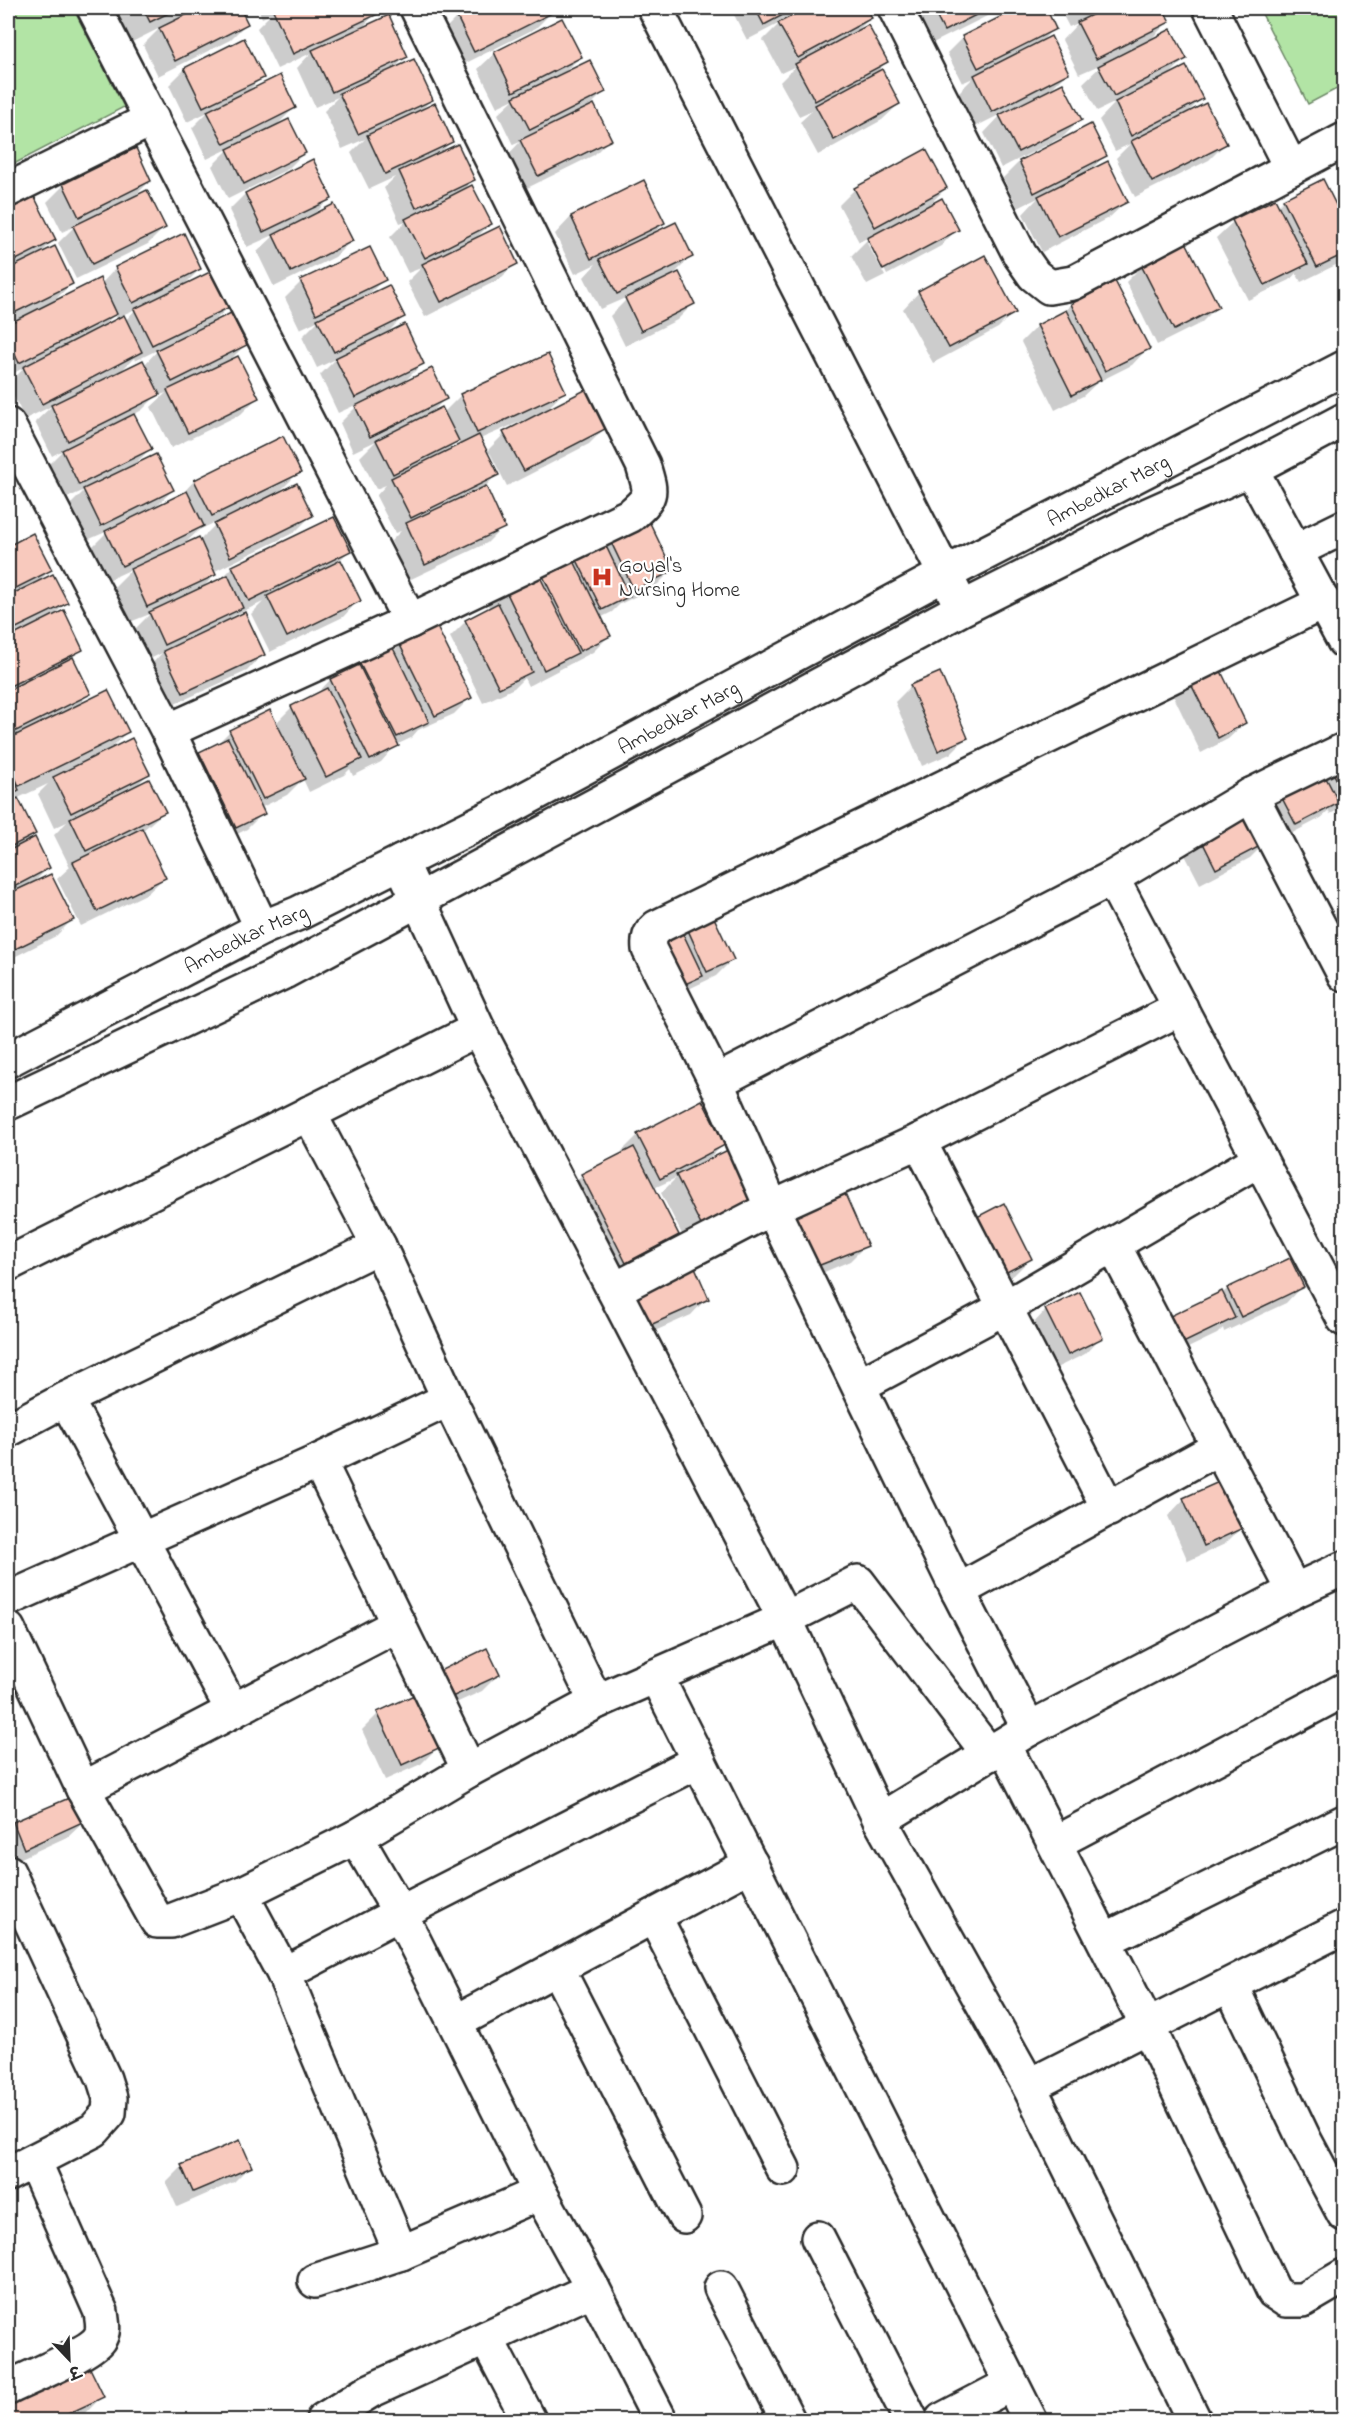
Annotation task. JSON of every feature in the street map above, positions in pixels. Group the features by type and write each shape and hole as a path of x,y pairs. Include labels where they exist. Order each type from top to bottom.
{"street":[{"path":"94,8 410,621"},
{"path":"168,731 410,621 631,515 647,501 649,488 643,465 417,8"},
{"path":"656,8 963,608"},
{"path":"895,8 1020,255 1034,275 1049,287 1073,283 1344,140"},
{"path":"1210,8 1291,168"},
{"path":"8,190 152,119"},
{"name":"Ambedkar Marg","path":"8,1060 262,928 299,913 499,813 945,574 1344,368"},
{"name":"Ambedkar Marg","path":"8,1100 286,971 963,608 1150,514 1251,469 1344,420"},
{"path":"8,425 168,731 262,928"},
{"path":"1251,469 1344,641"},
{"path":"1295,551 1344,527"},
{"path":"1324,602 657,927 648,939 650,949 716,1082 772,1209 860,1385 958,1591 1007,1743 1148,2027 1274,2292 1286,2301 1303,2300 1344,2276"},
{"path":"716,1082 1112,878 1251,795 1344,750"},
{"path":"1251,795 1344,974"},
{"path":"401,862 478,1029 785,1618 880,1820 1029,2086 1194,2421"},
{"path":"1112,878 1344,1319"},
{"path":"614,1290 772,1209 919,1141 1181,1008"},
{"path":"8,1264 478,1029"},
{"path":"309,1113 379,1246 449,1399 596,1702"},
{"path":"919,1141 1109,1509"},
{"path":"860,1385 1006,1308 1260,1159"},
{"path":"8,1431 66,1399 379,1246"},
{"path":"1114,1246 1294,1591"},
{"path":"66,1399 233,1711"},
{"path":"8,1599 141,1538 319,1461 449,1399"},
{"path":"958,1591 1218,1448"},
{"path":"319,1461 469,1770"},
{"path":"880,1820 1007,1743 1294,1591 1343,1574"},
{"path":"8,1629 83,1789 157,1921 171,1920 241,1894 356,1837 469,1770 596,1702 785,1618 858,1582 1007,1743"},
{"path":"83,1789 399,1624"},
{"path":"656,1677 1030,2421"},
{"path":"1055,1843 1344,1690"},
{"path":"284,1974 699,1761"},
{"path":"1105,1940 1344,1822"},
{"path":"356,1837 400,1913 540,2193 660,2421"},
{"path":"456,2022 751,1864"},
{"path":"8,1872 104,2079 110,2098 109,2113 94,2130 21,2167 101,2312 103,2328 99,2341 85,2351 8,2388"},
{"path":"241,1894 284,1974 401,2253"},
{"path":"654,1916 783,2169"},
{"path":"1029,2086 1231,1986 1342,1935"},
{"path":"557,1968 684,2216"},
{"path":"1231,1986 1305,2141 1344,2214"},
{"path":"315,2281 401,2253 540,2193"},
{"path":"818,2238 911,2421"},
{"path":"721,2288 788,2421"},
{"path":"323,2421 370,2391 592,2289"},
{"path":"486,2338 529,2421"},
{"path":"942,2421 1011,2384"}],"green space":[{"path":"8,8 73,8 124,107 8,167"},
{"path":"1259,8 1344,8 1344,85 1308,104"}],"building":[{"path":"143,8 179,8 150,22"},
{"path":"200,8 240,8 248,24 175,61 159,28"},
{"path":"279,8 375,8 378,14 293,54 273,10"},
{"path":"472,8 551,8 554,12 474,52 456,15"},
{"path":"755,8 796,8 764,25"},
{"path":"807,8 866,8 872,18 798,58 778,23"},
{"path":"932,8 990,8 944,31"},
{"path":"1018,8 1046,8 1056,29 978,68 962,36"},
{"path":"1106,8 1163,8 1170,22 1096,59 1077,22"},
{"path":"389,15 408,57 332,92 312,50"},
{"path":"562,18 582,57 513,92 494,52"},
{"path":"868,25 888,62 815,101 795,64"},
{"path":"1171,29 1187,59 1114,96 1098,66"},
{"path":"1051,36 1069,73 992,112 974,75"},
{"path":"244,38 264,78 203,107 184,68"},
{"path":"414,59 433,100 358,134 339,93"},
{"path":"590,60 606,92 530,130 513,97"},
{"path":"1186,66 1203,99 1131,136 1115,102"},
{"path":"882,69 900,104 834,140 815,105"},
{"path":"280,75 296,108 224,144 207,111"},
{"path":"1063,83 1082,120 1018,152 999,115"},
{"path":"435,103 453,142 385,174 367,135"},
{"path":"1206,103 1227,144 1152,182 1131,141"},
{"path":"594,104 612,140 538,176 520,140"},
{"path":"289,119 306,153 244,184 227,149"},
{"path":"1091,124 1107,156 1034,193 1019,161"},
{"path":"458,144 475,180 416,208 399,171"},
{"path":"136,148 151,181 79,217 63,184"},
{"path":"926,149 947,188 875,227 854,188"},
{"path":"313,159 332,199 263,232 245,193"},
{"path":"1108,161 1128,202 1058,237 1038,196"},
{"path":"1323,179 1344,221 1344,254 1317,267 1283,199"},
{"path":"644,180 665,223 591,259 571,216"},
{"path":"472,185 492,224 425,258 405,219"},
{"path":"147,190 166,228 92,264 73,226"},
{"path":"33,194 56,240 8,264 8,206"},
{"path":"942,198 959,230 883,270 867,238"},
{"path":"1275,199 1308,264 1265,285 1232,220"},
{"path":"334,204 353,241 291,272 273,235"},
{"path":"676,222 693,257 617,294 599,259"},
{"path":"500,226 518,264 441,302 422,264"},
{"path":"184,233 201,269 133,303 115,267"},
{"path":"1186,242 1219,307 1174,330 1141,265"},
{"path":"55,246 73,284 8,316 8,269"},
{"path":"370,247 386,280 316,314 300,280"},
{"path":"985,255 1016,313 949,348 918,291"},
{"path":"214,270 232,306 152,345 134,309"},
{"path":"679,272 695,304 641,331 625,298"},
{"path":"100,278 117,314 19,363 8,340 8,324"},
{"path":"1115,281 1150,349 1105,371 1071,304"},
{"path":"389,285 405,317 334,352 317,319"},
{"path":"1066,310 1101,380 1072,395 1037,325"},
{"path":"231,313 247,345 172,382 156,350"},
{"path":"124,315 142,352 42,404 23,367"},
{"path":"405,324 424,364 355,398 335,358"},
{"path":"548,354 566,392 477,433 460,394"},
{"path":"238,356 259,398 188,433 167,390"},
{"path":"143,360 160,395 68,441 51,405"},
{"path":"432,368 447,399 370,437 355,406"},
{"path":"587,389 607,428 524,471 503,432"},
{"path":"442,407 459,441 393,474 376,440"},
{"path":"134,414 152,449 79,485 62,450"},
{"path":"479,435 499,475 411,518 391,478"},
{"path":"283,436 301,473 212,516 194,480"},
{"path":"156,454 174,490 101,526 83,489"},
{"path":"297,483 313,516 230,557 214,524"},
{"path":"486,486 505,528 425,565 406,523"},
{"path":"187,491 204,526 122,566 105,531"},
{"path":"334,517 351,551 249,601 232,566"},
{"path":"650,523 673,571 634,590 611,542"},
{"path":"33,533 52,570 8,592 8,546"},
{"path":"199,537 216,575 147,607 130,569"},
{"path":"605,544 630,596 602,610 576,558"},
{"path":"341,560 361,601 287,637 267,596"},
{"path":"574,561 611,636 580,651 543,576"},
{"path":"536,569 578,653 544,670 503,585"},
{"path":"53,574 68,603 8,632 8,596"},
{"path":"228,575 243,608 164,645 149,612"},
{"path":"498,603 532,672 499,688 465,620"},
{"path":"64,610 83,650 8,687 8,638"},
{"path":"245,612 265,655 183,693 163,651"},
{"path":"436,625 472,698 435,716 399,643"},
{"path":"392,646 429,722 397,737 359,662"},
{"path":"73,657 91,694 8,735 8,690"},
{"path":"359,665 399,746 370,760 330,679"},
{"path":"1218,665 1246,723 1218,738 1189,680"},
{"path":"940,672 968,738 938,751 910,685"},
{"path":"327,688 362,759 326,777 291,706"},
{"path":"108,690 129,732 19,786 8,762 8,739"},
{"path":"270,710 305,779 263,799 229,730"},
{"path":"132,738 150,774 71,813 53,777"},
{"path":"228,738 265,814 236,828 199,752"},
{"path":"1344,759 1344,795 1330,766"},
{"path":"8,766 19,790 8,796"},
{"path":"1324,774 1339,803 1296,825 1281,796"},
{"path":"149,779 166,812 86,851 70,818"},
{"path":"18,798 36,834 8,848 8,803"},
{"path":"1252,810 1268,842 1216,869 1200,837"},
{"path":"142,828 166,878 97,911 73,862"},
{"path":"35,837 50,868 8,890 8,851"},
{"path":"51,874 74,920 9,952 8,894"},
{"path":"709,907 734,960 707,972 683,919"},
{"path":"678,923 703,976 672,990 652,940"},
{"path":"702,1100 725,1145 660,1179 637,1134"},
{"path":"634,1147 679,1235 626,1263 581,1174"},
{"path":"730,1149 756,1203 703,1229 676,1175"},
{"path":"841,1185 868,1246 810,1269 780,1212"},
{"path":"1004,1203 1032,1259 1001,1275 973,1219"},
{"path":"691,1258 709,1299 648,1326 630,1286"},
{"path":"1290,1258 1304,1287 1241,1317 1227,1288"},
{"path":"1222,1291 1235,1318 1177,1346 1164,1319"},
{"path":"1080,1292 1103,1338 1068,1355 1045,1309"},
{"path":"1221,1481 1243,1528 1204,1546 1183,1498"},
{"path":"487,1648 500,1675 441,1702 429,1676"},
{"path":"414,1695 439,1748 402,1765 377,1712"},
{"path":"76,1795 87,1820 24,1849 13,1822"},
{"path":"240,2140 252,2167 193,2192 181,2165"},
{"path":"88,2364 104,2397 55,2420 8,2420 8,2403"}],"place":[{"name":"Goyal's Nursing Home","path":"602,577"}]}
